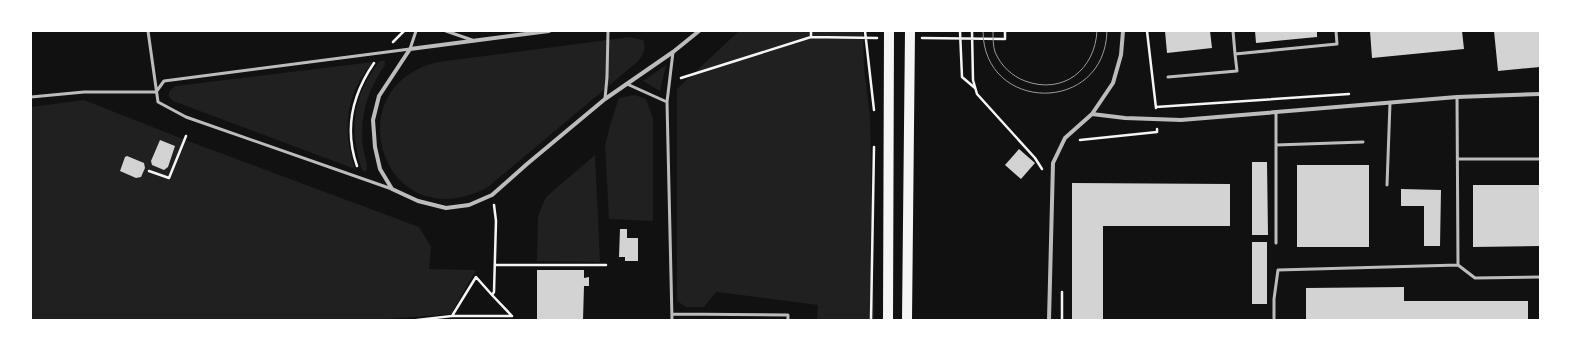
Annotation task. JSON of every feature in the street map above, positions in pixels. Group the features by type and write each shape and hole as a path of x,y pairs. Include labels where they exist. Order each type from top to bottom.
{"main road":[{"path":"888,320 889,31"},
{"path":"908,320 910,31"}],"street":[{"path":"549,31 410,49 379,96 373,120 375,147 380,169 392,188 418,201 446,208 469,205 492,195 527,164 605,100 673,52 699,31"},
{"path":"1049,320 1053,163 1065,138 1092,114 1113,83 1121,55 1123,31"},
{"path":"1092,114 1125,118 1181,120 1457,97 1540,94"}],"lane":[{"path":"148,31 158,102 186,117 392,188"},
{"path":"156,92 164,81 410,49 416,31"},
{"path":"446,31 474,41"},
{"path":"605,100 608,31"},
{"path":"1168,77 1238,71 1233,31"},
{"path":"1235,54 1337,44 1336,31"},
{"path":"672,320 667,102 673,52"},
{"path":"627,84 667,102"},
{"path":"31,97 84,92 156,92"},
{"path":"1457,97 1458,265"},
{"path":"1387,185 1390,103"},
{"path":"1276,112 1276,242"},
{"path":"1276,145 1363,142"},
{"path":"1458,159 1540,159"},
{"path":"1274,320 1274,299 1278,270 1458,265 1475,278 1540,277"},
{"path":"672,314 788,315 788,320"}],"path":[{"path":"362,178 355,158 350,136 352,114 363,81 382,53 404,31"},
{"path":"681,78 811,37 811,31"},
{"path":"865,31 874,118"},
{"path":"960,31 962,77 975,88"},
{"path":"972,31 973,80 977,94 1035,158 1052,185"},
{"path":"972,39 1005,39 1005,31"},
{"path":"1076,142 1081,139 1157,132 1157,119 1147,31"},
{"path":"149,171 169,178 186,136"},
{"path":"871,320 874,141"},
{"path":"492,195 496,221 494,292 492,294"},
{"path":"495,265 606,265"},
{"path":"417,320 452,316 512,316 476,277 452,316"},
{"path":"1062,289 1062,320"}],"shaded area":[{"path":"739,31 863,31 864,69 870,116 874,320 817,320 818,305 716,292 704,307 686,307 677,301 677,89"},
{"path":"630,37 643,40 645,46 641,58 488,187 451,199 421,194 398,178 384,154 380,127 387,100 406,77 438,62"},
{"path":"380,61 385,61 385,65 374,84 366,104 362,125 363,148 367,166 366,172 362,170 355,140 356,113 364,87"},
{"path":"373,62 357,87 349,113 348,140 355,169 173,101 169,97 170,90 176,86"},
{"path":"666,65 660,91 643,81"},
{"path":"635,95 646,99 653,119 653,221 609,219 605,146 619,98"},
{"path":"84,100 188,141 419,227 431,247 429,269 476,270 451,314 374,320 31,320 31,107"},
{"path":"595,155 600,262 537,261 538,216 546,197"}],"building":[{"path":"1165,31 1210,31 1212,48 1167,53"},
{"path":"1255,31 1317,31 1317,37 1256,43"},
{"path":"1370,31 1462,31 1464,49 1372,58"},
{"path":"1494,31 1540,31 1540,67 1498,71"},
{"path":"160,140 175,146 168,167 164,170 152,165 151,161"},
{"path":"1019,149 1035,163 1021,179 1005,165"},
{"path":"127,156 144,163 145,168 141,177 136,178 120,171 125,157"},
{"path":"1252,162 1267,162 1268,235 1252,235"},
{"path":"1297,165 1369,165 1369,247 1297,247"},
{"path":"1072,183 1230,184 1230,226 1103,226 1103,320 1072,320"},
{"path":"1473,185 1540,185 1540,246 1473,247"},
{"path":"1401,189 1441,190 1440,246 1424,246 1424,206 1401,206"},
{"path":"620,229 627,229 627,238 638,238 638,261 625,261 625,257 619,257"},
{"path":"1252,242 1267,242 1267,304 1252,304"},
{"path":"537,270 584,270 584,278 589,277 589,286 584,286 583,320 537,320"},
{"path":"1404,287 1404,301 1528,301 1528,320 1306,320 1306,288"}],"tram line":[{"path":"983,31 988,58 1002,77 1022,89 1044,93 1067,90 1087,78 1101,58 1107,31"},
{"path":"993,31 993,45 995,52 1000,62 1007,70 1025,81 1052,85 1064,82 1083,68 1095,45 1097,31"}]}
